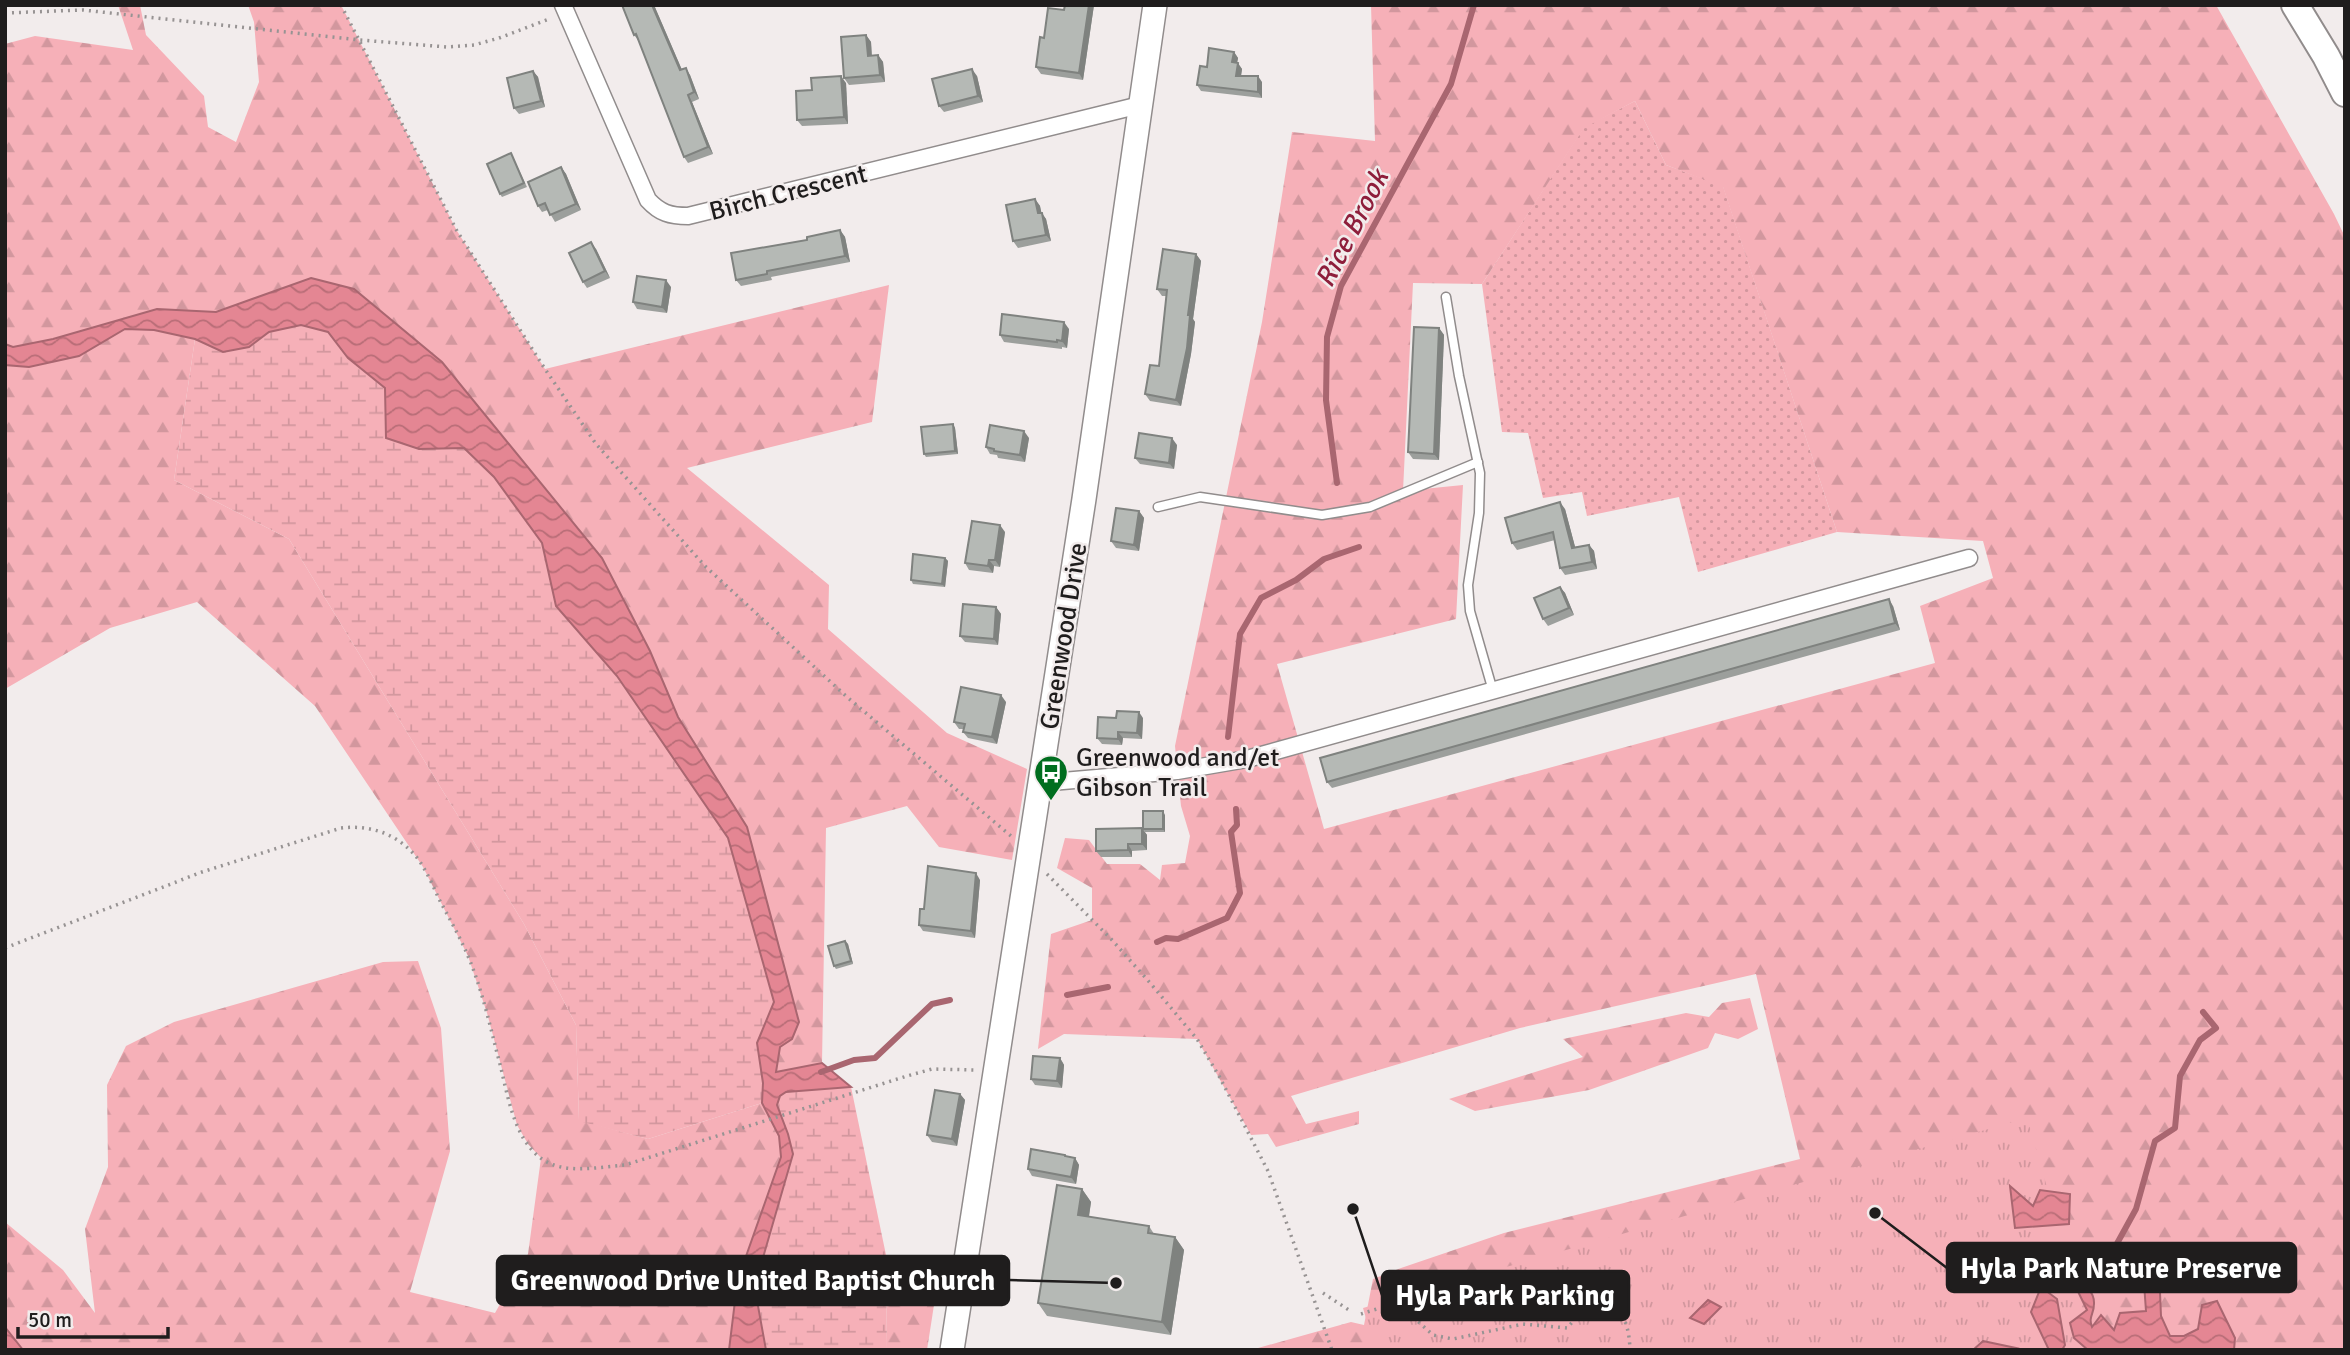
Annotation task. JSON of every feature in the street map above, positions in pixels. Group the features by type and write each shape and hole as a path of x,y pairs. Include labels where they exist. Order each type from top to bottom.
{"highway":[{"path":"2295,5 2345,93"}],"main road":[{"name":"Greenwood Drive","path":"953,1350 1084,499 1155,5"}],"street":[{"name":"Birch Crescent","path":"564,9 648,201 658,211 673,216 688,216 1139,105"},
{"path":"1040,783 1177,771 1247,759 1969,558"}],"lane":[{"path":"1446,297 1459,376 1480,472 1479,513 1468,585 1470,611 1493,691"},
{"path":"1158,507 1200,497 1322,515 1370,507 1478,462"}],"path":[{"path":"341,5 457,231 596,444 705,566 847,697 1015,839"},
{"path":"5,13 83,10 447,47 474,45 499,38 564,9"},
{"path":"5,948 202,872 341,828 360,826 380,831 398,840 424,867 468,956 517,1125 528,1144 541,1158 556,1167 625,1165 932,1069 995,1071"},
{"path":"1046,873 1112,940 1197,1039 1268,1171 1332,1350"},
{"path":"1361,1314 1380,1308 1404,1309 1433,1335 1453,1339 1523,1324 1567,1328 1581,1312 1588,1290 1593,1289 1607,1297 1628,1323 1630,1350"},
{"path":"1323,1293 1352,1312"}],"green space":[{"path":"118,5 140,5 146,35 204,96 208,127 236,142 259,82 254,22 248,5 341,5 457,231 545,369 889,285 872,422 687,468 829,585 828,629 947,733 1027,769 1012,860 939,847 907,806 826,828 822,1063 776,1072 780,1047 792,1039 747,827 678,717 650,651 602,558 254,300 216,312 157,309 53,339 13,347 5,344 5,44 35,36 133,50"},
{"path":"1371,5 2216,5 2345,237 2345,1350 2234,1350 2235,1338 2202,1305 2198,1329 2184,1336 2170,1336 2161,1316 2159,1269 2146,1311 2114,1331 2092,1328 2089,1318 2095,1304 2087,1310 2088,1350 1251,1350 1351,1322 1364,1325 1373,1279 1401,1268 1504,1233 1800,1159 1756,974 1520,1028 1291,1096 1306,1124 1359,1111 1359,1124 1276,1147 1268,1134 1251,1135 1197,1039 1064,1034 1038,1049 1051,934 1092,920 1092,888 1057,868 1065,838 1089,840 1107,864 1140,864 1160,880 1162,865 1185,863 1190,836 1181,806 1175,746 1262,322 1292,132 1375,141","holes":["1635,101 1666,165 1723,187 1837,532 1983,541 1993,578 1920,606 1935,663 1324,829 1277,664 1456,619 1463,485 1403,491 1413,283 1482,284 1584,128"]},
{"path":"1635,101 1666,165 1723,186 1837,532 1698,572 1679,497 1587,516 1582,492 1543,498 1528,433 1502,432 1482,284 1584,127"},
{"path":"301,325 328,332 348,358 385,388 419,449 464,448 494,477 542,543 556,606 617,676 728,838 774,1002 757,1043 763,1083 762,1103 648,1139 579,1121 576,1025 524,924 289,539 174,480 195,339 224,352 249,347 268,332"},
{"path":"125,329 154,330 195,339 174,480 289,539 524,924 576,1025 579,1120 648,1139 762,1103 779,1136 781,1157 744,1262 736,1293 729,1350 23,1350 5,1327 5,1222 63,1270 95,1313 85,1229 108,1167 107,1085 126,1046 174,1022 383,962 418,961 441,1028 450,1151 410,1292 495,1313 528,1254 541,1158 528,1144 517,1125 487,1013 468,956 423,867 315,706 197,602 110,628 5,689 5,365 29,367 79,356"},
{"path":"1750,998 1758,1029 1738,1039 1715,1033 1708,1048 1589,1090 1475,1111 1449,1099 1583,1057 1563,1039 1686,1013 1709,1017 1722,1003"},
{"path":"851,1087 886,1255 887,1350 766,1350 758,1306 762,1261 778,1206 788,1134 777,1105 780,1096 786,1092"},
{"path":"2027,1118 2094,1350 1375,1350 1363,1308"},
{"path":"886,1255 941,1260 927,1350 887,1350"}],"water":[{"path":"311,278 354,289 442,362 602,558 650,651 678,717 747,827 799,1022 792,1039 780,1047 776,1072 822,1063 851,1087 786,1092 780,1096 777,1105 793,1154 762,1261 758,1306 766,1350 729,1350 736,1293 744,1262 781,1157 779,1136 762,1103 763,1083 757,1043 774,1002 728,838 617,676 556,606 542,543 494,477 464,448 419,449 386,438 385,388 348,358 328,332 301,325 269,332 249,347 223,352 195,339 154,330 125,329 79,356 29,367 5,365 5,344 13,347 53,339 157,309 216,312"},
{"path":"2010,1186 2033,1206 2040,1190 2070,1194 2069,1224 2015,1228"},
{"path":"2159,1269 2161,1316 2170,1336 2184,1336 2198,1329 2202,1305 2217,1301 2235,1338 2234,1350 2088,1350 2074,1338 2070,1323 2087,1310 2069,1273 2092,1294 2092,1327 2101,1315 2114,1330 2120,1313 2146,1311 2144,1283"},
{"path":"2041,1287 2057,1299 2065,1345 2062,1350 2049,1350 2031,1312"},
{"path":"1708,1300 1721,1307 1704,1324 1690,1318"},
{"path":"5,1327 23,1350 5,1350"},
{"path":"1983,1341 2016,1348 1973,1350"}],"building":[{"path":"622,5 652,5 680,70 686,68 694,92 688,95 708,147 684,157"},
{"path":"1065,5 1089,5 1079,73 1036,67 1048,8 1064,10"},
{"path":"866,35 868,56 878,55 880,75 844,78 841,37"},
{"path":"1209,48 1234,52 1232,62 1238,63 1236,76 1258,76 1258,92 1197,85 1200,66 1207,67"},
{"path":"972,69 978,96 939,106 932,79"},
{"path":"533,71 541,101 514,108 507,78"},
{"path":"841,76 844,117 797,120 796,91 812,90 811,78"},
{"path":"511,153 524,183 500,194 487,164"},
{"path":"561,167 576,204 550,215 545,203 538,206 528,182"},
{"path":"1035,199 1038,213 1042,213 1046,235 1013,241 1006,205"},
{"path":"840,230 845,256 767,271 767,274 736,280 731,253 807,240 807,237"},
{"path":"591,242 605,271 583,282 569,253"},
{"path":"1163,249 1196,254 1188,315 1187,348 1176,400 1145,394 1150,365 1159,366 1167,290 1157,289"},
{"path":"637,276 666,280 662,307 633,302"},
{"path":"1002,314 1064,322 1062,341 1000,335"},
{"path":"1414,327 1439,328 1434,454 1408,452"},
{"path":"953,424 955,451 924,454 921,427"},
{"path":"990,425 1024,431 1020,455 986,447"},
{"path":"1139,433 1172,438 1169,463 1135,458"},
{"path":"1560,502 1572,548 1589,545 1592,562 1560,568 1553,532 1512,543 1505,518"},
{"path":"1116,508 1139,511 1134,545 1111,541"},
{"path":"972,521 1000,525 995,560 989,560 988,566 965,563"},
{"path":"913,554 945,558 942,584 911,580"},
{"path":"1560,587 1569,608 1543,619 1534,598"},
{"path":"1889,599 1895,623 1327,782 1320,758"},
{"path":"963,604 996,607 994,639 960,636"},
{"path":"961,687 1001,695 992,737 963,732 965,724 954,722"},
{"path":"1117,711 1139,712 1137,733 1118,732 1118,739 1097,738 1098,717 1116,718"},
{"path":"1143,811 1163,811 1163,829 1143,829"},
{"path":"1142,828 1142,844 1128,844 1128,850 1096,851 1096,829"},
{"path":"928,866 976,873 971,931 919,925 920,909 924,909"},
{"path":"845,941 851,961 834,966 828,946"},
{"path":"1033,1056 1060,1058 1057,1081 1031,1079"},
{"path":"935,1090 960,1094 952,1139 927,1135"},
{"path":"1031,1149 1075,1158 1071,1177 1028,1169"},
{"path":"1057,1185 1082,1189 1078,1215 1149,1226 1148,1233 1175,1237 1162,1322 1038,1303"}],"waterway":[{"name":"Rice Brook","path":"1337,483 1326,400 1327,337 1341,286 1451,84 1474,5"},
{"name":"Rice Brook","path":"1228,737 1240,634 1261,598 1296,580 1324,559 1359,547"},
{"name":"Rice Brook","path":"1157,942 1166,938 1178,939 1227,918 1240,893 1231,832 1237,825 1236,809"},
{"name":"Rice Brook","path":"1067,995 1108,987"},
{"name":"Rice Brook","path":"821,1072 854,1060 875,1058 932,1004 950,1000"},
{"path":"2089,1288 2109,1277 2114,1249 2136,1209 2155,1141 2175,1128 2180,1076 2200,1040 2216,1028 2203,1012"}],"place":[{"name":"Greenwood and/et Gibson Trail","path":"1051,802"},
{"name":"Hyla Park Parking","path":"1353,1209"},
{"name":"Hyla Park Nature Preserve","path":"1875,1213"},
{"name":"Greenwood Drive United Baptist Church","path":"1116,1283"}]}
